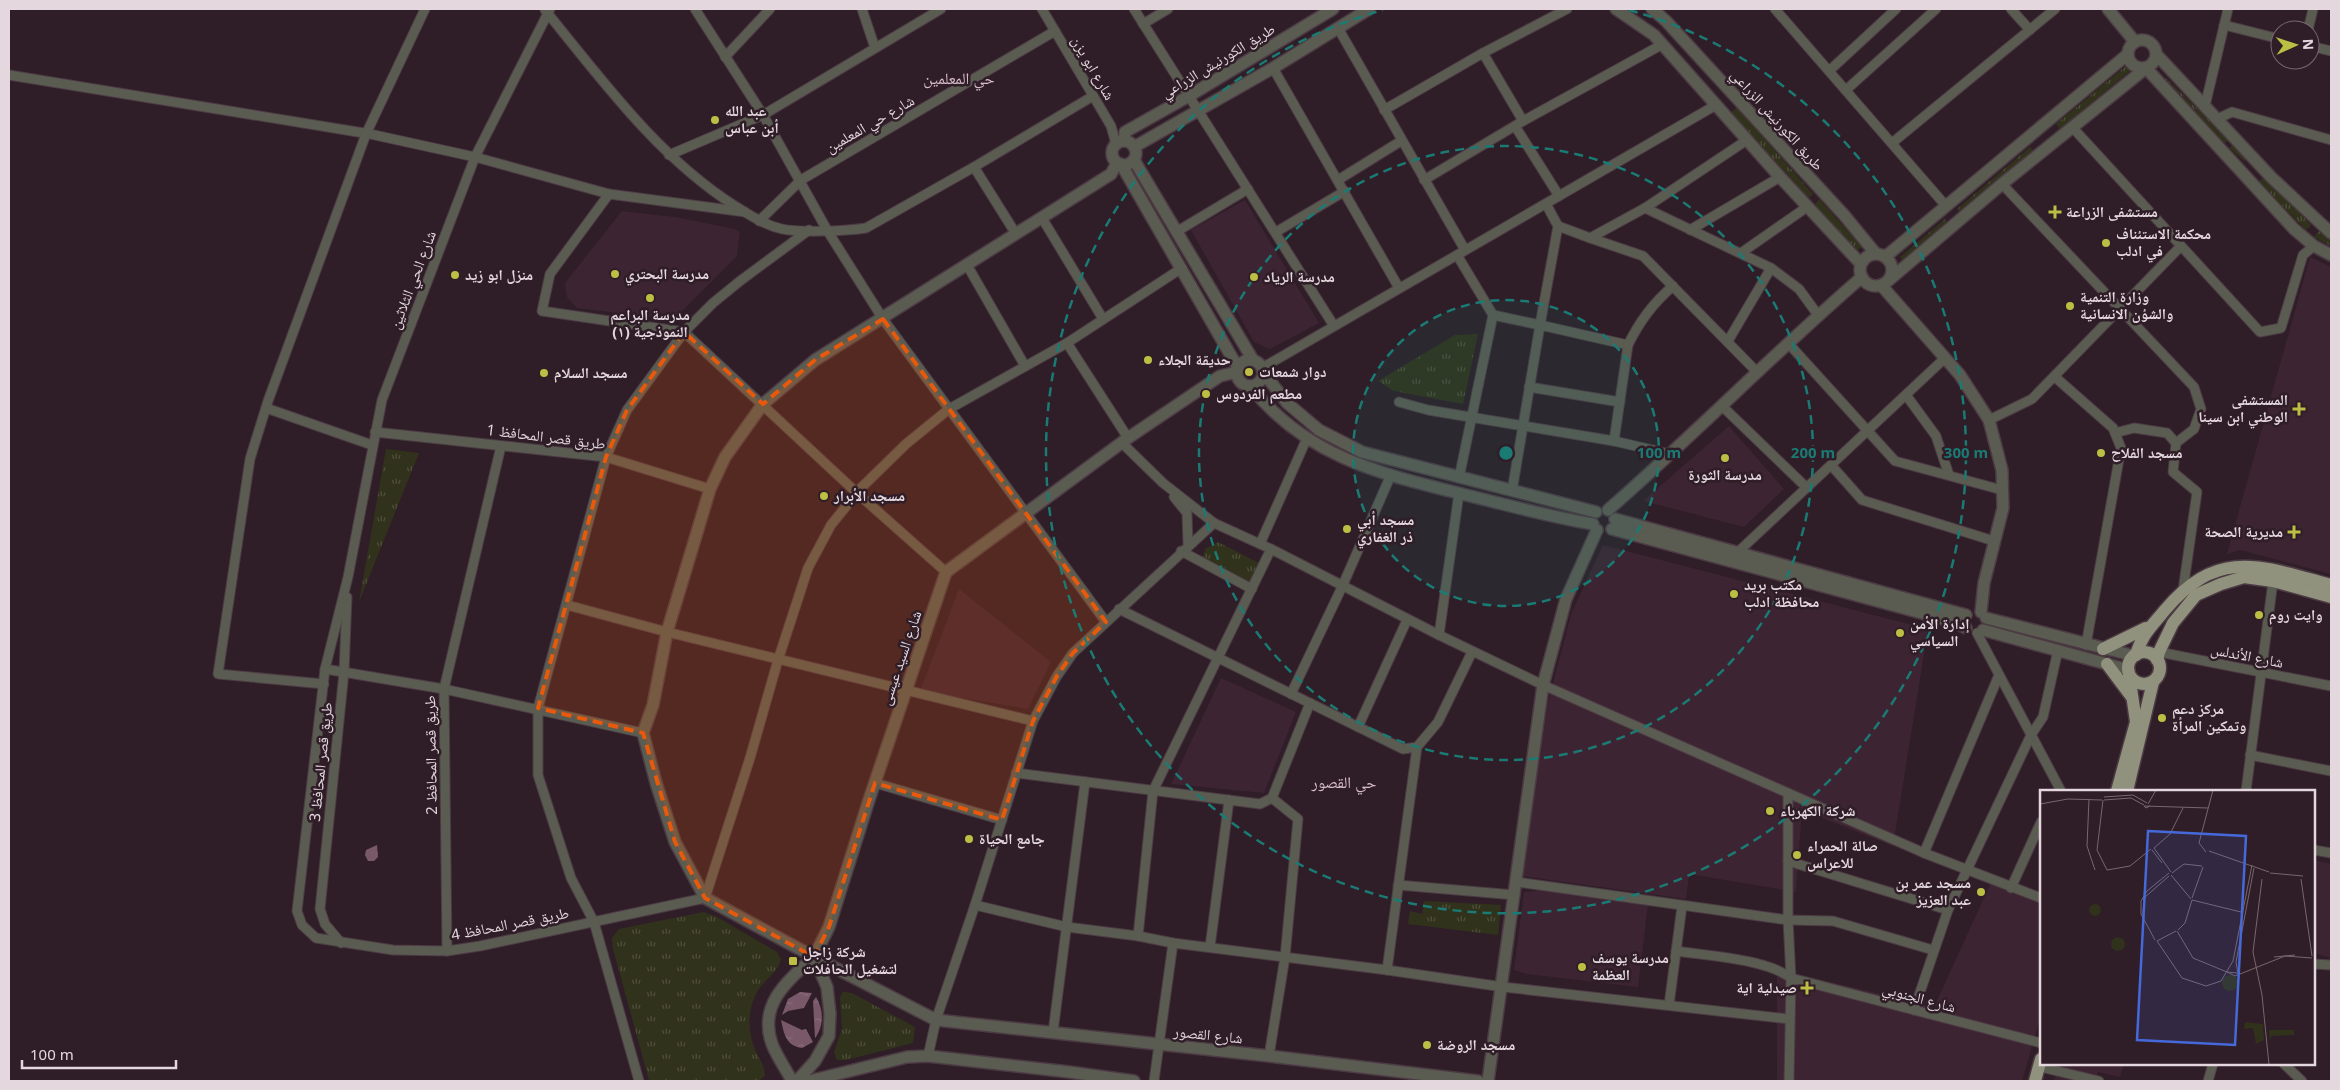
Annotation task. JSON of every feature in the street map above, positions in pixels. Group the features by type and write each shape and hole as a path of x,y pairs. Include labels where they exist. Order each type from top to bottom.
{"main road":[{"path":"2117,790 2136,722 2129,672 2130,662 2136,655 2140,639 2183,590 2200,577 2237,565 2277,570 2331,585"},
{"path":"2127,790 2153,682 2160,671 2158,656 2173,623 2196,595 2221,584 2244,577 2272,581 2331,597"},
{"path":"2103,649 2127,639 2154,623"},
{"path":"2136,655 2150,654 2158,656"},
{"path":"2107,664 2134,702"},
{"path":"2129,672 2138,683 2153,682"},
{"path":"2035,1081 2043,1065"},
{"path":"2042,1081 2044,1065"}],"street":[{"path":"324,684 218,674 250,459 266,408 366,134 425,9"},
{"path":"695,9 763,115 801,180 827,230 883,319 1106,622"},
{"path":"725,57 770,9"},
{"path":"862,9 875,48"},
{"path":"670,155 763,115 941,9"},
{"name":"شارع ابو يزن","path":"1042,9 1111,126 1125,144"},
{"path":"1134,9 1334,326"},
{"path":"1142,24 1168,9"},
{"path":"1369,9 1198,111 1125,144 1112,154 1182,268 1237,370 1242,383 1250,386 1266,406 1293,430 1336,456 1390,477 1595,527 1604,532 1613,524"},
{"path":"1384,110 1483,53 1567,9"},
{"path":"1616,9 1654,35 1663,44 1780,177 1861,264 1862,277 1872,285 1885,282 2002,184 2153,63 2156,54"},
{"name":"طريق الكورنيش الزراعي","path":"1652,9 1666,21 1881,256"},
{"path":"1829,71 1896,9"},
{"path":"1846,90 1936,9"},
{"path":"2011,9 2030,30"},
{"path":"1892,143 2055,9"},
{"path":"2108,9 2136,42"},
{"path":"2205,106 2228,9"},
{"path":"547,10 620,101 670,155 712,192 759,221 783,229 846,231 866,228 974,167 1093,96"},
{"name":"شارع الحي الثلاثين","path":"348,577 382,400 475,157 547,10"},
{"name":"طريق الكورنيش الزراعي","path":"1125,144 1125,132 1189,96 1327,10"},
{"path":"1778,10 1946,206"},
{"path":"2224,26 2270,37"},
{"path":"1338,28 1400,141 1424,180 1493,315 1458,478"},
{"name":"شارع حي المعلمين","path":"759,221 801,180 1055,31"},
{"path":"1861,264 1867,257 1881,256 1946,206 2128,54 2130,48 2136,42 2149,42 2153,45 2156,54 2272,178 2331,234"},
{"path":"1424,180 1519,123 1663,44"},
{"path":"1483,53 1559,196"},
{"path":"2128,54 2135,65 2146,68 2268,202 2314,246 2331,255"},
{"path":"1273,68 1399,288"},
{"path":"9,75 366,134 475,157 609,194 745,212"},
{"path":"609,194 550,274 542,311 684,332 857,493 946,572 1125,440 1220,376 1237,370 1243,362 1259,366 1334,326 1716,105"},
{"path":"2217,119 2232,112 2331,140"},
{"path":"2073,128 2260,332 2281,328 2303,255 2314,246"},
{"path":"1590,238 1644,208 1747,140"},
{"path":"1338,180 1400,141"},
{"path":"1119,164 1127,164 1134,160 1136,155 1125,144"},
{"path":"1134,160 1259,366 1287,403 1319,430 1362,452 1596,512 1608,510 1818,315 1862,277"},
{"path":"936,1020 705,898 675,842 656,783 643,733 652,705 667,632 710,489 725,457 763,404 815,360 1111,174 1119,164"},
{"path":"974,167 1016,234"},
{"path":"1690,230 1780,177"},
{"path":"2002,184 2194,387 2201,409 2194,429 2176,443"},
{"path":"1176,232 1248,189"},
{"path":"1276,232 1345,191"},
{"path":"1512,491 1558,226 1546,204"},
{"path":"1740,253 1808,207"},
{"path":"1644,208 1771,268 1799,289 1818,315"},
{"path":"1042,218 1104,319"},
{"path":"1558,226 1644,256 1757,372"},
{"path":"639,1081 594,922 571,878 538,775 538,708 606,457 627,410 684,332 740,281 809,230"},
{"path":"1989,420 2032,399 2181,246"},
{"path":"1881,256 1891,265 1885,282"},
{"path":"967,265 1025,366"},
{"path":"705,898 808,568 831,525 857,493 906,444 949,408 1067,343 1182,268"},
{"path":"1728,341 1771,268"},
{"path":"1885,282 1960,375 1989,420 2002,470 2002,508 1977,614 1964,622 1966,628"},
{"path":"1614,441 1628,345 1637,326 1656,301 1673,286"},
{"path":"1493,315 1628,345"},
{"path":"1067,343 1125,440 1187,513 1188,544"},
{"path":"1788,343 1895,461 2002,490"},
{"path":"1738,552 1945,358"},
{"path":"1250,386 1258,382 1259,366"},
{"path":"2055,377 2113,428 2121,448 2086,645"},
{"path":"1529,387 1620,402"},
{"path":"1906,394 1936,436 1949,475"},
{"path":"1399,402 1428,410 1614,441 1670,454"},
{"path":"1722,406 1807,488"},
{"path":"266,408 372,445"},
{"path":"2115,433 2134,428 2167,432 2176,443 2173,472 2197,492 2183,590"},
{"name":"طريق قصر المحافظ 1","path":"375,432 606,457 710,489"},
{"path":"1260,544 1307,438"},
{"name":"طريق قصر المحافظ 2","path":"447,951 444,688 502,446"},
{"path":"1831,465 1862,500 1994,541"},
{"path":"1291,694 1342,587 1390,477"},
{"path":"1163,483 1214,523 1260,544 1472,652 1924,853 2040,898"},
{"path":"1439,635 1459,493"},
{"path":"1608,510 1613,524"},
{"path":"1488,1081 1503,987 1543,685 1566,599 1595,527 1593,516 1596,512"},
{"path":"928,1056 936,1020 975,905 1033,721 1057,676 1073,653 1180,551 1214,523"},
{"path":"1613,524 1738,552 1977,614 2086,645 2136,655"},
{"path":"1613,524 1951,621 1966,628 2058,650 2129,672"},
{"path":"1138,936 1153,790 1271,550"},
{"path":"1180,551 1252,589"},
{"name":"شارع السيد عيسى","path":"792,1081 772,1044 767,1019 778,993 814,957 829,927 946,572"},
{"name":"طريق قصر المحافظ 4","path":"348,577 325,669 298,911 302,925 316,938 393,950 447,951 480,946 705,898"},
{"name":"طريق قصر المحافظ 3","path":"341,943 325,924 320,909 344,672 348,577"},
{"path":"2246,790 2272,581"},
{"path":"567,605 778,660 1033,721"},
{"path":"1119,609 1403,749 1417,748"},
{"path":"1977,614 1987,624 1980,632"},
{"path":"1358,727 1407,620"},
{"path":"1980,632 1999,675 2058,789"},
{"path":"1914,1010 1948,910 2031,735 2043,716 2058,650"},
{"path":"1387,970 1417,748 1438,722 1472,652"},
{"name":"شارع الأندلس","path":"2158,656 2331,686"},
{"path":"325,669 444,688 643,733"},
{"path":"1924,853 1999,675"},
{"path":"1016,774 1260,804 1272,798 1310,703"},
{"path":"2250,755 2331,771"},
{"path":"1054,1032 1085,782"},
{"path":"875,783 1002,820"},
{"path":"1788,793 1788,920 1791,978 1788,1019 1789,1081"},
{"path":"1269,1056 1285,957 1298,819 1272,798"},
{"path":"1210,947 1229,800"},
{"path":"2011,888 2040,824"},
{"path":"2315,850 2331,853"},
{"path":"1788,861 1948,910"},
{"path":"1517,882 1788,920 1833,921 1933,950"},
{"path":"1398,885 1515,895"},
{"path":"975,905 1067,927 1138,936 1173,943 1387,970 1503,987 1788,1019"},
{"path":"1669,1005 1682,906"},
{"path":"1154,1081 1173,943"},
{"name":"شارع الجنوبي","path":"1676,951 1764,965 1780,970 1791,978 2040,1044"},
{"path":"797,1081 815,1061 829,1036 830,1014 827,987 814,957"},
{"path":"2315,964 2331,965"},
{"name":"شارع القصور","path":"936,1020 1478,1081"},
{"path":"809,1081 907,1057 928,1056 1068,1076 1134,1081"},
{"path":"2047,1065 2099,1081"},
{"path":"2208,1081 2213,1065"},
{"path":"2285,1065 2302,1081"}],"highlighted area":[{"path":"883,319 1106,622 1073,653 1057,676 1033,721 1002,820 875,783 829,927 814,957 705,898 675,842 643,733 538,708 606,457 627,410 684,332 763,404 815,360"}],"shaded area":[{"name":"مدرسة الرياد","path":"1245,200 1319,323 1270,349 1254,342 1191,230"},
{"path":"622,211 675,217 735,229 740,232 737,256 679,314 665,319 577,308 567,297 565,283"},
{"name":"المستشفى الوطني ابن سينا","path":"2310,257 2331,267 2331,574 2240,550 2227,554"},
{"name":"مدرسة الثورة","path":"1729,426 1784,489 1744,527 1643,501"},
{"path":"1603,545 1928,629 1893,846 1802,810 1796,892 1689,874 1686,899 1522,876 1548,703 1571,614"},
{"path":"959,589 1051,662 1028,709 920,691"},
{"path":"1221,678 1296,712 1264,793 1171,784"},
{"path":"2315,860 2331,864 2331,958 2315,953"},
{"path":"1995,874 2040,893 2040,1018 2022,1081 1777,1081 1777,969 1934,1007"},
{"path":"1543,890 1648,904 1638,987 1527,974 1514,970 1524,892"},
{"path":"2059,1065 2124,1065 2120,1077 2098,1072 2095,1081 2054,1081"}],"green space":[{"path":"2127,65 2131,70 2060,129 2056,124"},
{"path":"2166,78 2229,140 2224,144"},
{"path":"1737,107 1813,194 1809,198 1731,113"},
{"path":"2233,144 2247,158 2244,161 2229,148"},
{"path":"2030,147 2034,152 1961,213 1957,209"},
{"path":"2265,176 2311,225 2306,230 2259,182"},
{"path":"1819,199 1862,247 1856,251 1815,205"},
{"path":"1945,219 1949,224 1904,262 1900,257"},
{"path":"2319,231 2331,240 2331,246 2314,237"},
{"path":"1478,334 1463,404 1394,391 1378,381 1455,335"},
{"path":"386,449 419,453 359,602"},
{"path":"1218,542 1259,563 1249,585 1203,559 1205,549"},
{"path":"1424,901 1501,905 1498,935 1408,924 1410,911 1422,914"},
{"path":"704,912 717,917 777,952 781,959 777,969 761,986 752,1003 750,1017 751,1038 763,1066 765,1076 758,1081 649,1080 613,949 612,938 619,929"},
{"path":"843,992 852,993 915,1027 913,1043 846,1060 837,1060 834,1053 842,1028 840,997"}],"water":[{"path":"377,845 378,857 374,861 368,861 365,855 366,850"},
{"path":"800,992 812,993 804,1008 788,1011 782,1015 788,999"},
{"path":"816,997 819,1002 822,1018 815,1038 813,1001"},
{"path":"781,1020 802,1030 806,1029 813,1042 802,1048 792,1045 785,1034"}],"place":[{"name":"عبد الله أبن عباس","path":"715,120"},
{"name":"مستشفى الزراعة","path":"2055,212"},
{"name":"محكمة الاستئناف في ادلب","path":"2106,243"},
{"name":"مدرسة البحتري","path":"615,274"},
{"name":"منزل ابو زيد","path":"455,275"},
{"name":"مدرسة الرياد","path":"1254,277"},
{"name":"مدرسة البراعم النموذجية (١)","path":"650,298"},
{"name":"وزارة التنمية والشؤن الانسانية","path":"2070,306"},
{"name":"حديقة الجلاء","path":"1148,360"},
{"name":"دوار شمعات","path":"1249,372"},
{"name":"مسجد السلام","path":"544,373"},
{"name":"مطعم الفردوس","path":"1206,394"},
{"name":"المستشفى الوطني ابن سينا","path":"2299,409"},
{"name":"مسجد الفلاح","path":"2101,453"},
{"name":"مدرسة الثورة","path":"1725,458"},
{"name":"مسجد الأبرار","path":"824,496"},
{"name":"مسجد أبي ذر الغفاري","path":"1347,529"},
{"name":"مديرية الصحة","path":"2294,532"},
{"name":"مكتب بريد محافظة ادلب","path":"1734,594"},
{"name":"وايت روم","path":"2259,615"},
{"name":"إدارة الأمن السياسي","path":"1900,633"},
{"name":"مركز دعم وتمكين المرأة","path":"2162,718"},
{"name":"شركة الكهرباء","path":"1770,811"},
{"name":"جامع الحياة","path":"969,839"},
{"name":"صالة الحمراء للاعراس","path":"1797,855"},
{"name":"مسجد عمر بن عبد العزيز","path":"1981,892"},
{"name":"شركة زاجل لتشغيل الحافلات","path":"793,961"},
{"name":"مدرسة يوسف العظمة","path":"1582,967"},
{"name":"صيدلية اية","path":"1807,988"},
{"name":"مسجد الروضة","path":"1427,1045"}],"district":[{"name":"حي المعلمين","path":"959,78"},
{"name":"حي القصور","path":"1344,782"}]}
